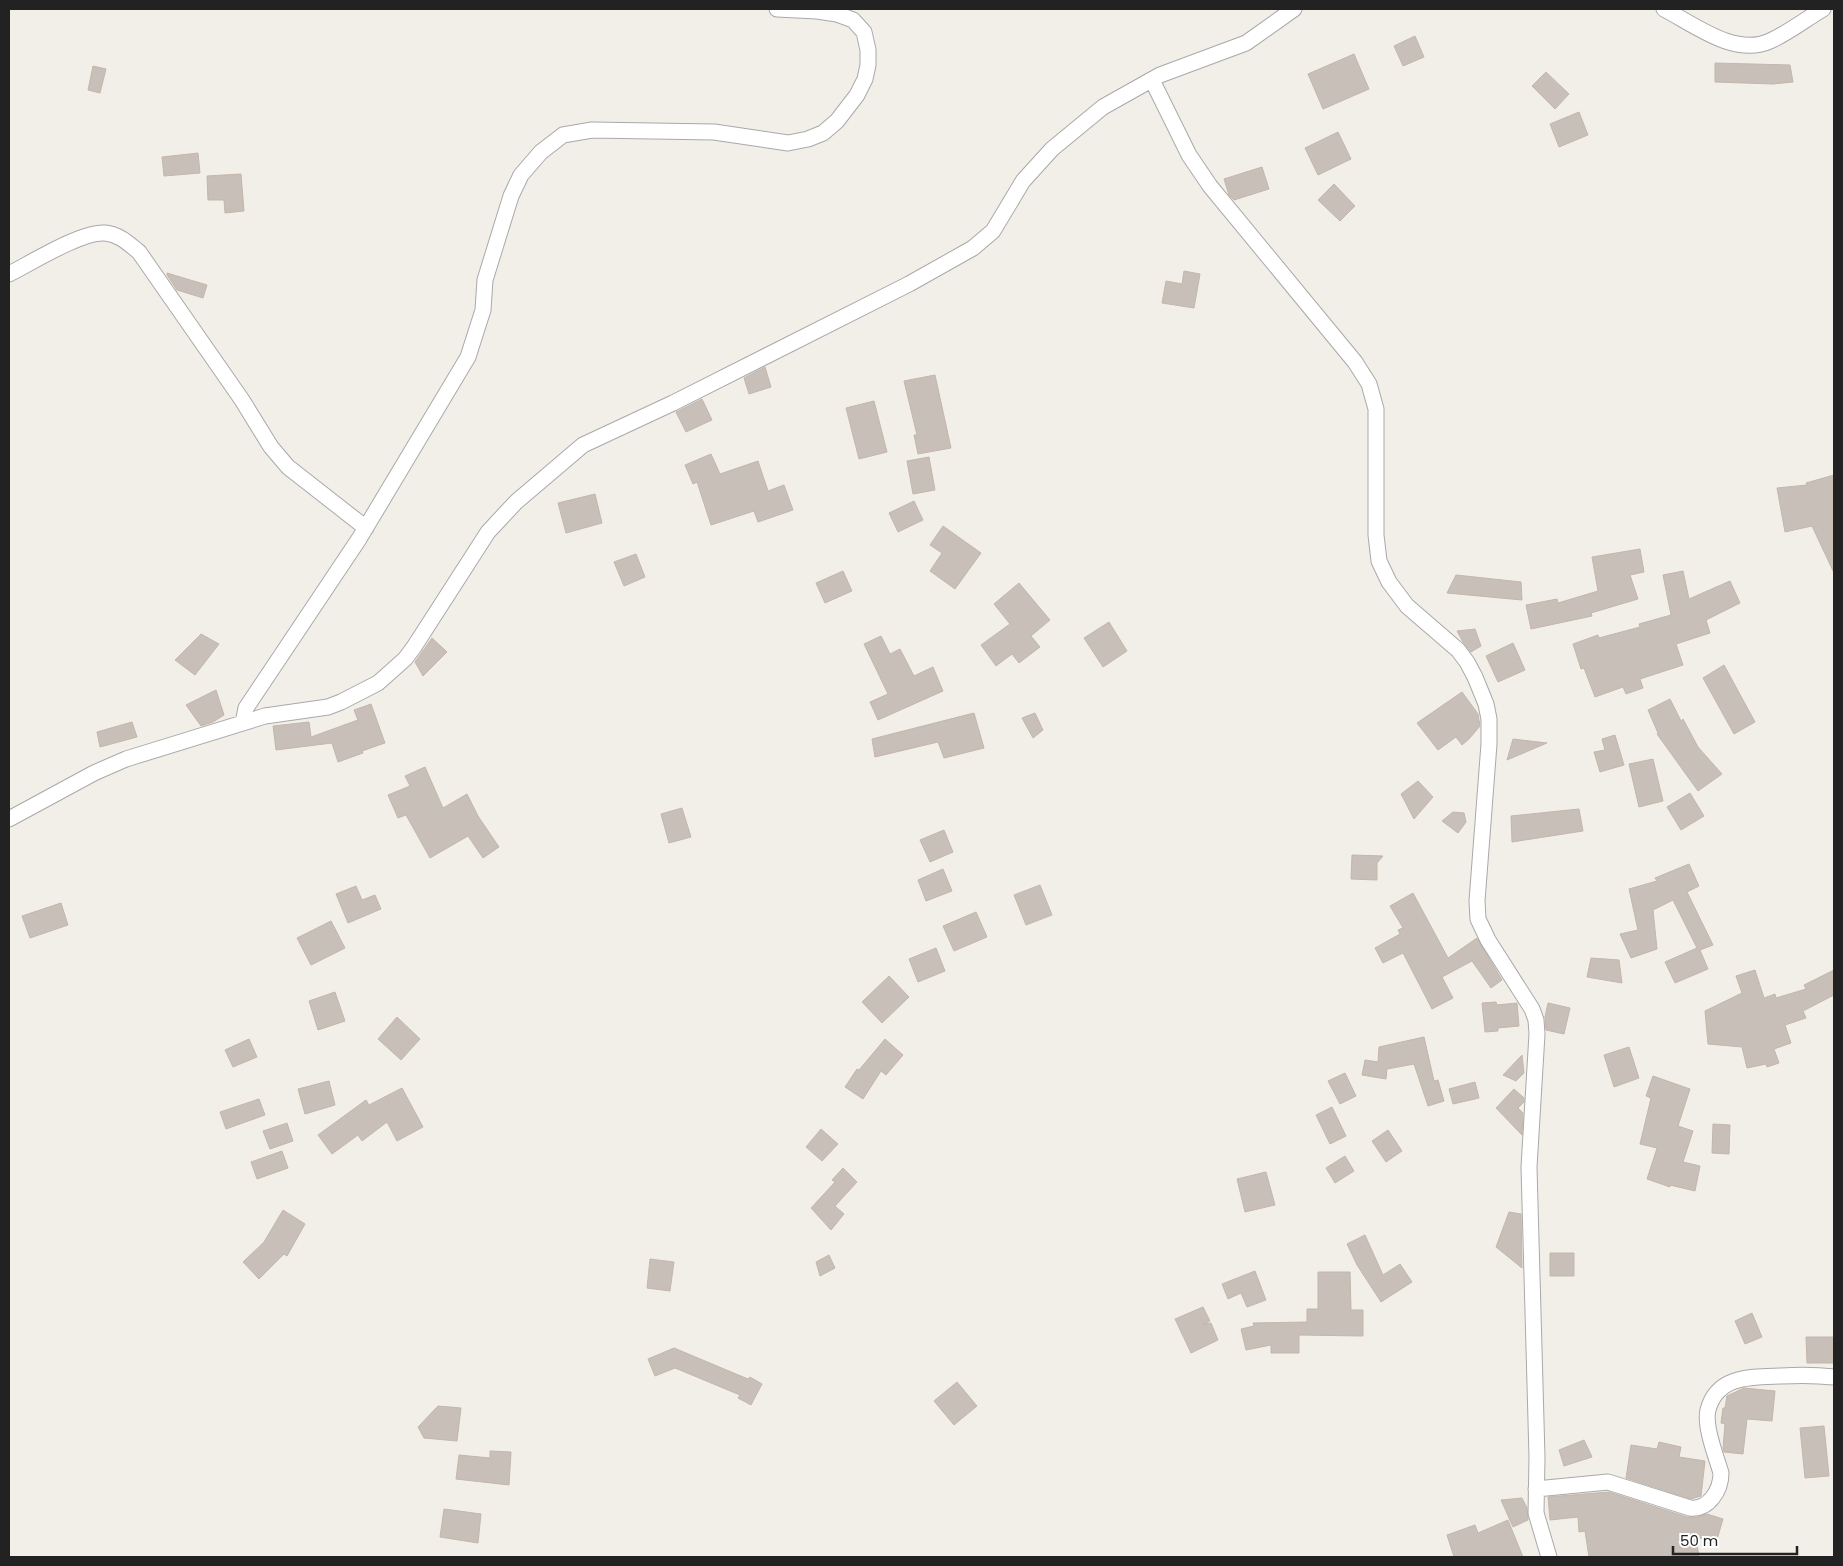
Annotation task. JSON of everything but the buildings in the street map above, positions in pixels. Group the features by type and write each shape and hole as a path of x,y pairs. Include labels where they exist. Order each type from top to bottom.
{"street":[{"path":"242,723 246,708 366,528 468,357 483,310 485,280 511,196 521,175 541,152 563,135 592,130 714,132 788,143 808,139 823,133 837,120 857,95 865,79 868,65 868,50 864,32 853,20 837,14 817,11 777,9"},
{"path":"9,819 94,773 126,759 273,714 328,707 378,683 405,659 488,532 502,515 583,444 673,403 909,284 973,248 993,231 1023,181 1052,149 1103,107 1160,74 1246,43 1294,9"},
{"path":"1664,9 1720,39 1736,45 1748,46 1770,41 1823,9"},
{"path":"1152,80 1189,155 1210,186 1355,362 1369,384 1376,409 1376,536 1379,561 1389,582 1408,606 1458,650 1475,677 1486,704 1489,719 1489,744 1477,901 1478,919 1488,940 1532,1009 1536,1020 1537,1034 1528,1167 1537,1457 1536,1513 1549,1557"},
{"path":"9,274 88,236 105,233 123,238 139,252 242,400 271,447 288,467 366,528"},
{"path":"1536,1489 1608,1482 1690,1508 1697,1509 1703,1507 1719,1488 1721,1480 1721,1473 1707,1420 1708,1410 1719,1389 1728,1383 1744,1377 1808,1375 1834,1377"}]}
